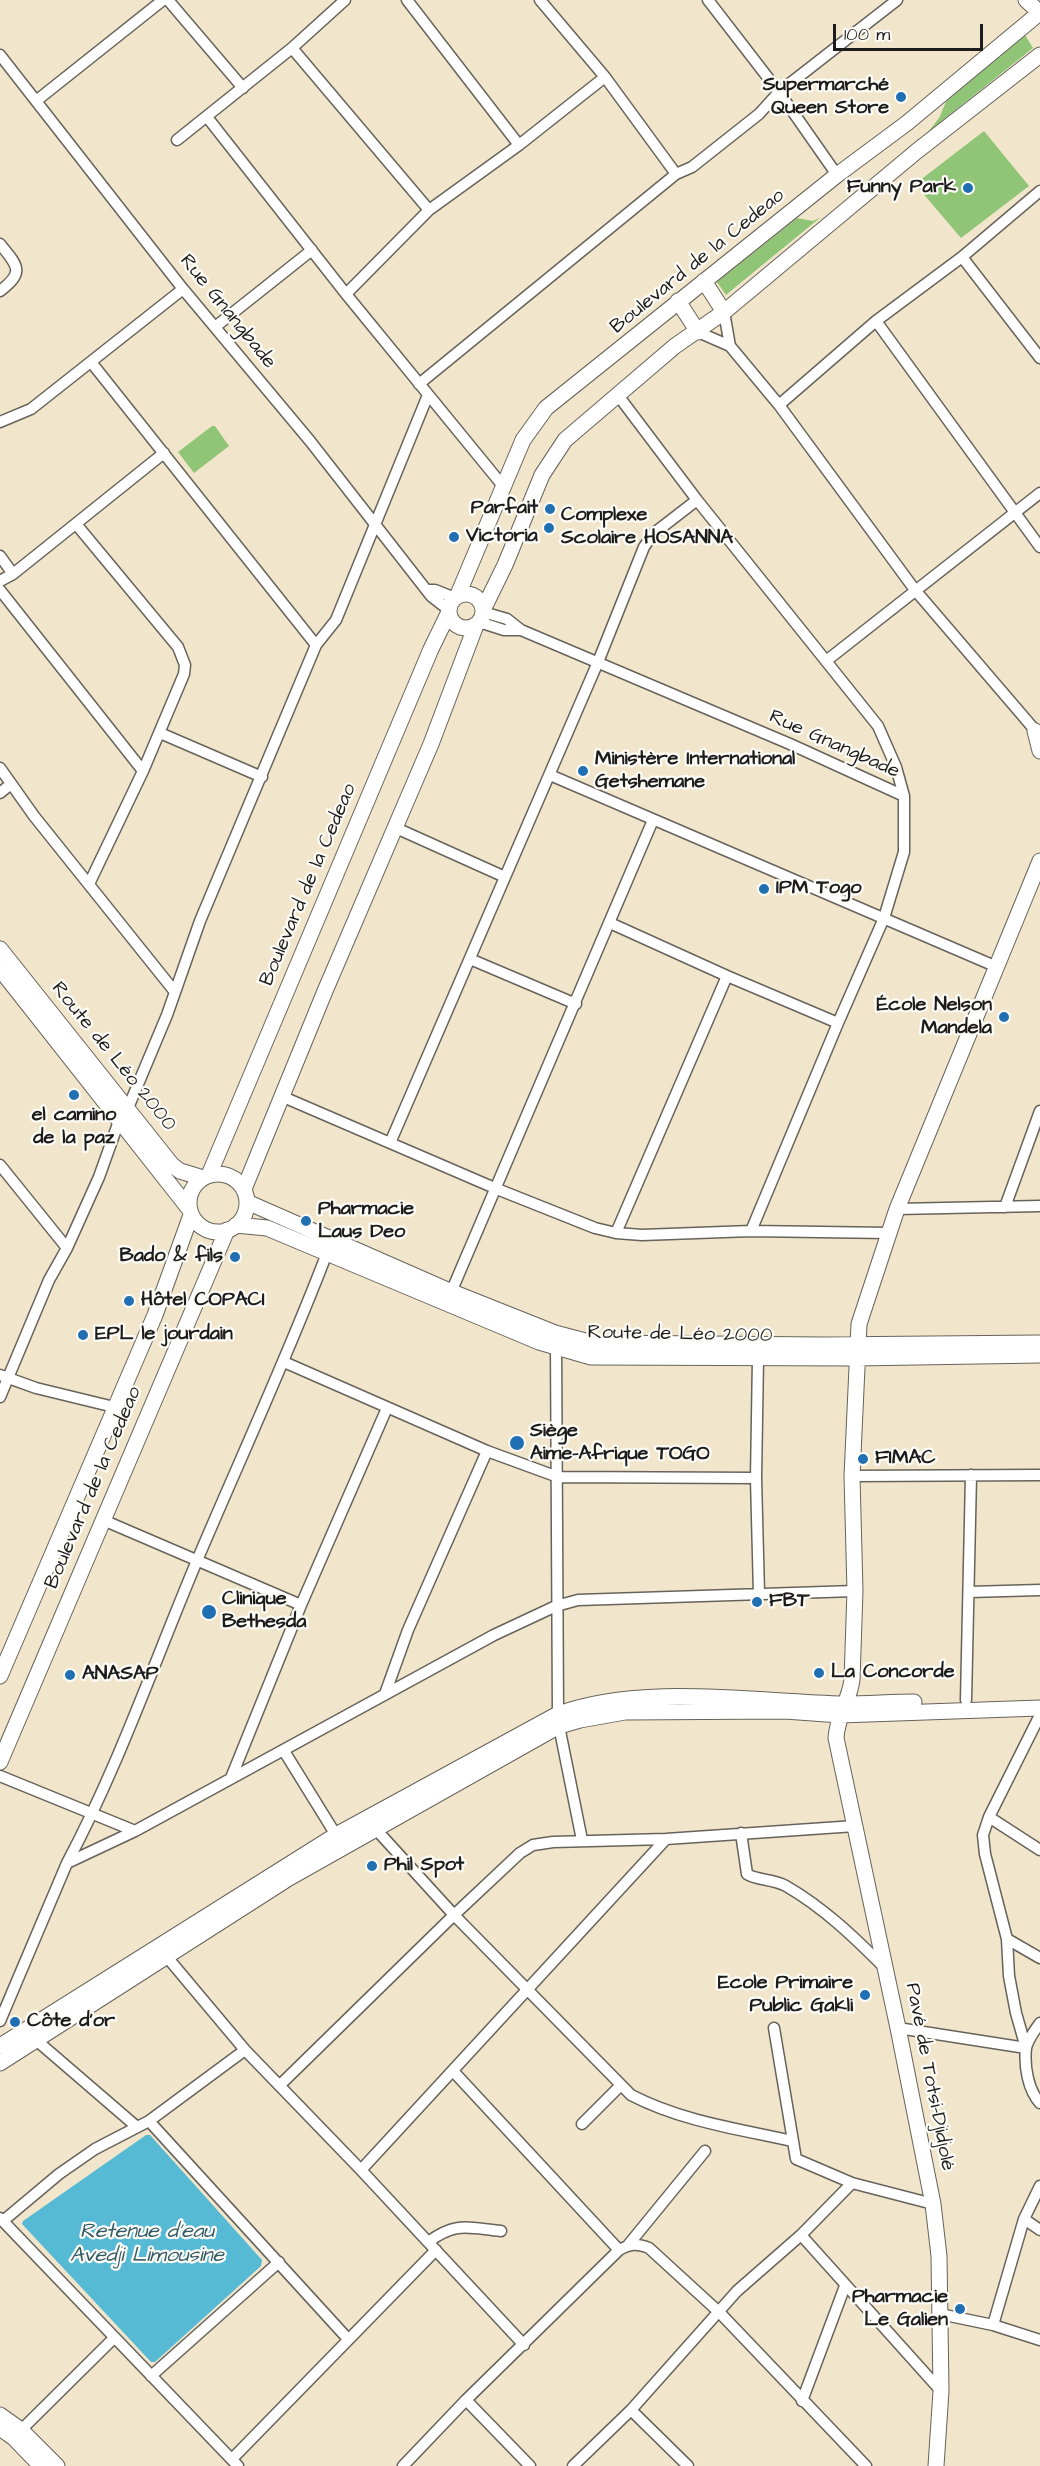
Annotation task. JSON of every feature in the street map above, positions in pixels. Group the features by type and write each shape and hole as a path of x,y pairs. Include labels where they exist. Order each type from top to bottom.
{"main road":[{"path":"1026,0 1038,11 1040,31"},
{"name":"Boulevard de la Cedeao","path":"206,1177 502,486 523,440 538,417 678,301 837,175 907,123 1038,11"},
{"path":"245,1196 237,1181 228,1176 206,1177 191,1192 190,1212 203,1228 210,1231 232,1228 242,1219 245,1196 281,1096 431,744 480,617 543,475 556,452 565,440 675,346 724,312 882,180 1040,55"},
{"path":"704,281 724,312"},
{"path":"678,301 698,332"},
{"path":"463,594 474,596 482,604 480,617 471,628 458,626 450,618 453,604 463,594"},
{"path":"1037,734 1040,751"},
{"name":"Pavé de Totsi-Djidjolé","path":"936,2466 941,2391 939,2256 933,2204 886,1968 836,1738 852,1680 855,1591 852,1476 856,1351 864,1305 897,1209 1040,861"},
{"name":"Route de Léo 2000","path":"0,949 172,1165 180,1171 206,1177"},
{"name":"Route de Léo 2000","path":"0,969 190,1212"},
{"name":"Route de Léo 2000","path":"245,1196 449,1298"},
{"name":"Boulevard de la Cedeao","path":"0,1676 172,1273 190,1212"},
{"name":"Boulevard de la Cedeao","path":"0,1762 103,1520 232,1228"},
{"name":"Route de Léo 2000","path":"232,1228 267,1228 449,1298 591,1357 758,1358 1040,1342"},
{"name":"Route de Léo 2000","path":"556,1341 1040,1355"},
{"path":"843,1710 966,1700 1040,1698"},
{"path":"0,2063 371,1824 558,1720 580,1720 625,1712 1040,1708"},
{"path":"0,2046 336,1835 371,1824"},
{"path":"0,2415 41,2466"},
{"path":"0,2428 17,2434 57,2466"}],"street":[{"path":"36,101 163,0"},
{"path":"168,0 243,88"},
{"path":"177,140 292,48 345,0"},
{"path":"407,0 519,145"},
{"path":"708,0 780,92 837,175"},
{"path":"418,384 676,174 692,167 759,114 780,92 897,0"},
{"path":"547,2 676,174"},
{"path":"292,48 429,210"},
{"name":"Rue Gnangbade","path":"0,55 183,289 429,590 439,591 453,604"},
{"path":"346,294 429,210 519,145 605,77"},
{"path":"207,117 346,294 502,486"},
{"path":"778,405 876,321 962,256 1040,191"},
{"path":"0,244 15,262 17,274 14,281 0,291"},
{"path":"215,327 312,250"},
{"path":"962,256 1040,358"},
{"path":"0,422 31,409 183,289"},
{"path":"724,312 730,346"},
{"path":"876,321 1040,547"},
{"path":"698,332 730,346 778,405 915,590 1037,734"},
{"path":"91,362 316,645"},
{"path":"617,394 696,500 878,726 896,767 904,796"},
{"path":"0,1397 4,1377 49,1280 67,1248 99,1177 119,1121 128,1108 175,992 200,921 316,645 336,620 428,395"},
{"path":"0,581 13,574 164,453"},
{"path":"826,661 1040,493"},
{"path":"390,1143 598,663 648,540 696,500"},
{"path":"76,524 181,652 185,665 184,674 160,733 89,884"},
{"path":"0,556 13,574"},
{"path":"0,590 143,771"},
{"name":"Rue Gnangbade","path":"480,617 504,630 521,630 790,744 904,796 904,852 884,918 751,1231"},
{"path":"160,733 262,777"},
{"path":"0,768 10,784 175,992"},
{"path":"549,775 997,966"},
{"path":"0,793 10,784"},
{"path":"449,1298 653,820"},
{"path":"396,828 505,877"},
{"path":"610,922 727,976 838,1023"},
{"path":"470,959 576,1004"},
{"path":"616,1233 727,976"},
{"path":"281,1096 497,1189 595,1228 616,1233 642,1235 751,1231 888,1233"},
{"path":"1005,1207 1040,1111"},
{"path":"0,1165 67,1248"},
{"path":"897,1209 1040,1206"},
{"path":"0,2021 67,1863 93,1814 197,1562 284,1362 327,1253"},
{"path":"556,1341 558,1720 582,1840"},
{"path":"758,1358 756,1478 759,1594"},
{"path":"284,1362 487,1451 558,1477 756,1478"},
{"path":"4,1377 36,1388 114,1407"},
{"path":"231,1778 301,1605 387,1408"},
{"path":"385,1694 408,1630 487,1451"},
{"path":"852,1476 1040,1474"},
{"path":"966,1700 971,1475"},
{"path":"103,1520 301,1605"},
{"path":"969,1592 1040,1590"},
{"path":"67,1863 135,1831 502,1631 556,1606 578,1600 855,1591"},
{"path":"1040,1715 989,1817 984,1835 985,1854 1007,1939 1009,1976 1026,2048 1031,2093 1040,2103"},
{"path":"284,1750 336,1835"},
{"path":"0,1776 135,1831"},
{"path":"989,1817 1040,1850"},
{"path":"371,1824 454,1915 631,2095 654,2107 683,2116 793,2141"},
{"path":"280,2085 454,1915 520,1853 533,1845 582,1840 666,1839 855,1826"},
{"path":"741,1833 747,1874 751,1877 769,1879 783,1884 813,1902 843,1926 886,1968"},
{"path":"361,2170 666,1839"},
{"path":"1007,1939 1040,1958"},
{"path":"167,1957 245,2050 361,2170 524,2345"},
{"path":"1026,2048 1031,2035 1040,2023"},
{"path":"774,2028 796,2159 852,2183 933,2204"},
{"path":"898,2028 1026,2048"},
{"path":"36,2040 137,2127"},
{"path":"245,2050 149,2121 95,2150 59,2174 1,2220 235,2462 432,2246 452,2228 501,2231"},
{"path":"453,2071 619,2250"},
{"path":"582,2124 621,2085"},
{"path":"149,2121 348,2339"},
{"path":"403,2466 466,2400 619,2250 629,2244 705,2151"},
{"path":"573,2466 631,2410 720,2313 737,2291 801,2235 852,2183"},
{"path":"993,2325 1024,2219 1040,2186"},
{"path":"1024,2219 1040,2230"},
{"path":"801,2235 941,2391"},
{"path":"629,2244 639,2244 649,2248 720,2313 802,2401 867,2466"},
{"path":"151,2376 279,2262"},
{"path":"802,2401 845,2286"},
{"path":"940,2314 993,2325 1040,2340"},
{"path":"17,2434 114,2338"},
{"path":"466,2400 530,2466"},
{"path":"631,2410 688,2466"}],"green space":[{"path":"1025,35 1033,48 928,132 939,118 949,95"},
{"path":"984,131 1029,186 961,238 915,184"},
{"path":"821,217 726,295 717,282 797,218 813,221"},
{"path":"215,426 229,446 194,473 178,452"}],"water":[{"name":"Retenue d'eau Avedji Limousine","path":"146,2135 150,2135 262,2260 261,2266 155,2362 151,2362 22,2224 23,2221"}],"place":[{"name":"Supermarché Queen Store","path":"901,97"},
{"name":"Funny Park","path":"968,188"},
{"name":"Parfait","path":"550,509"},
{"name":"Complexe Scolaire HOSANNA","path":"549,528"},
{"name":"Victoria","path":"454,537"},
{"name":"Ministère International Getshemane","path":"583,771"},
{"name":"IPM Togo","path":"764,889"},
{"name":"École Nelson Mandela","path":"1004,1017"},
{"name":"el camino de la paz","path":"74,1095"},
{"name":"Pharmacie Laus Deo","path":"306,1221"},
{"name":"Bado & fils","path":"235,1257"},
{"name":"Hôtel COPACI","path":"129,1301"},
{"name":"EPL le jourdain","path":"83,1335"},
{"name":"Siège Aime-Afrique TOGO","path":"517,1443"},
{"name":"FIMAC","path":"863,1459"},
{"name":"FBT","path":"757,1602"},
{"name":"Clinique Bethesda","path":"209,1612"},
{"name":"La Concorde","path":"819,1673"},
{"name":"ANASAP","path":"70,1675"},
{"name":"Phil Spot","path":"372,1866"},
{"name":"Ecole Primaire Public Gakli","path":"865,1995"},
{"name":"Côte d'or","path":"15,2022"},
{"name":"Pharmacie Le Galien","path":"960,2309"}]}
